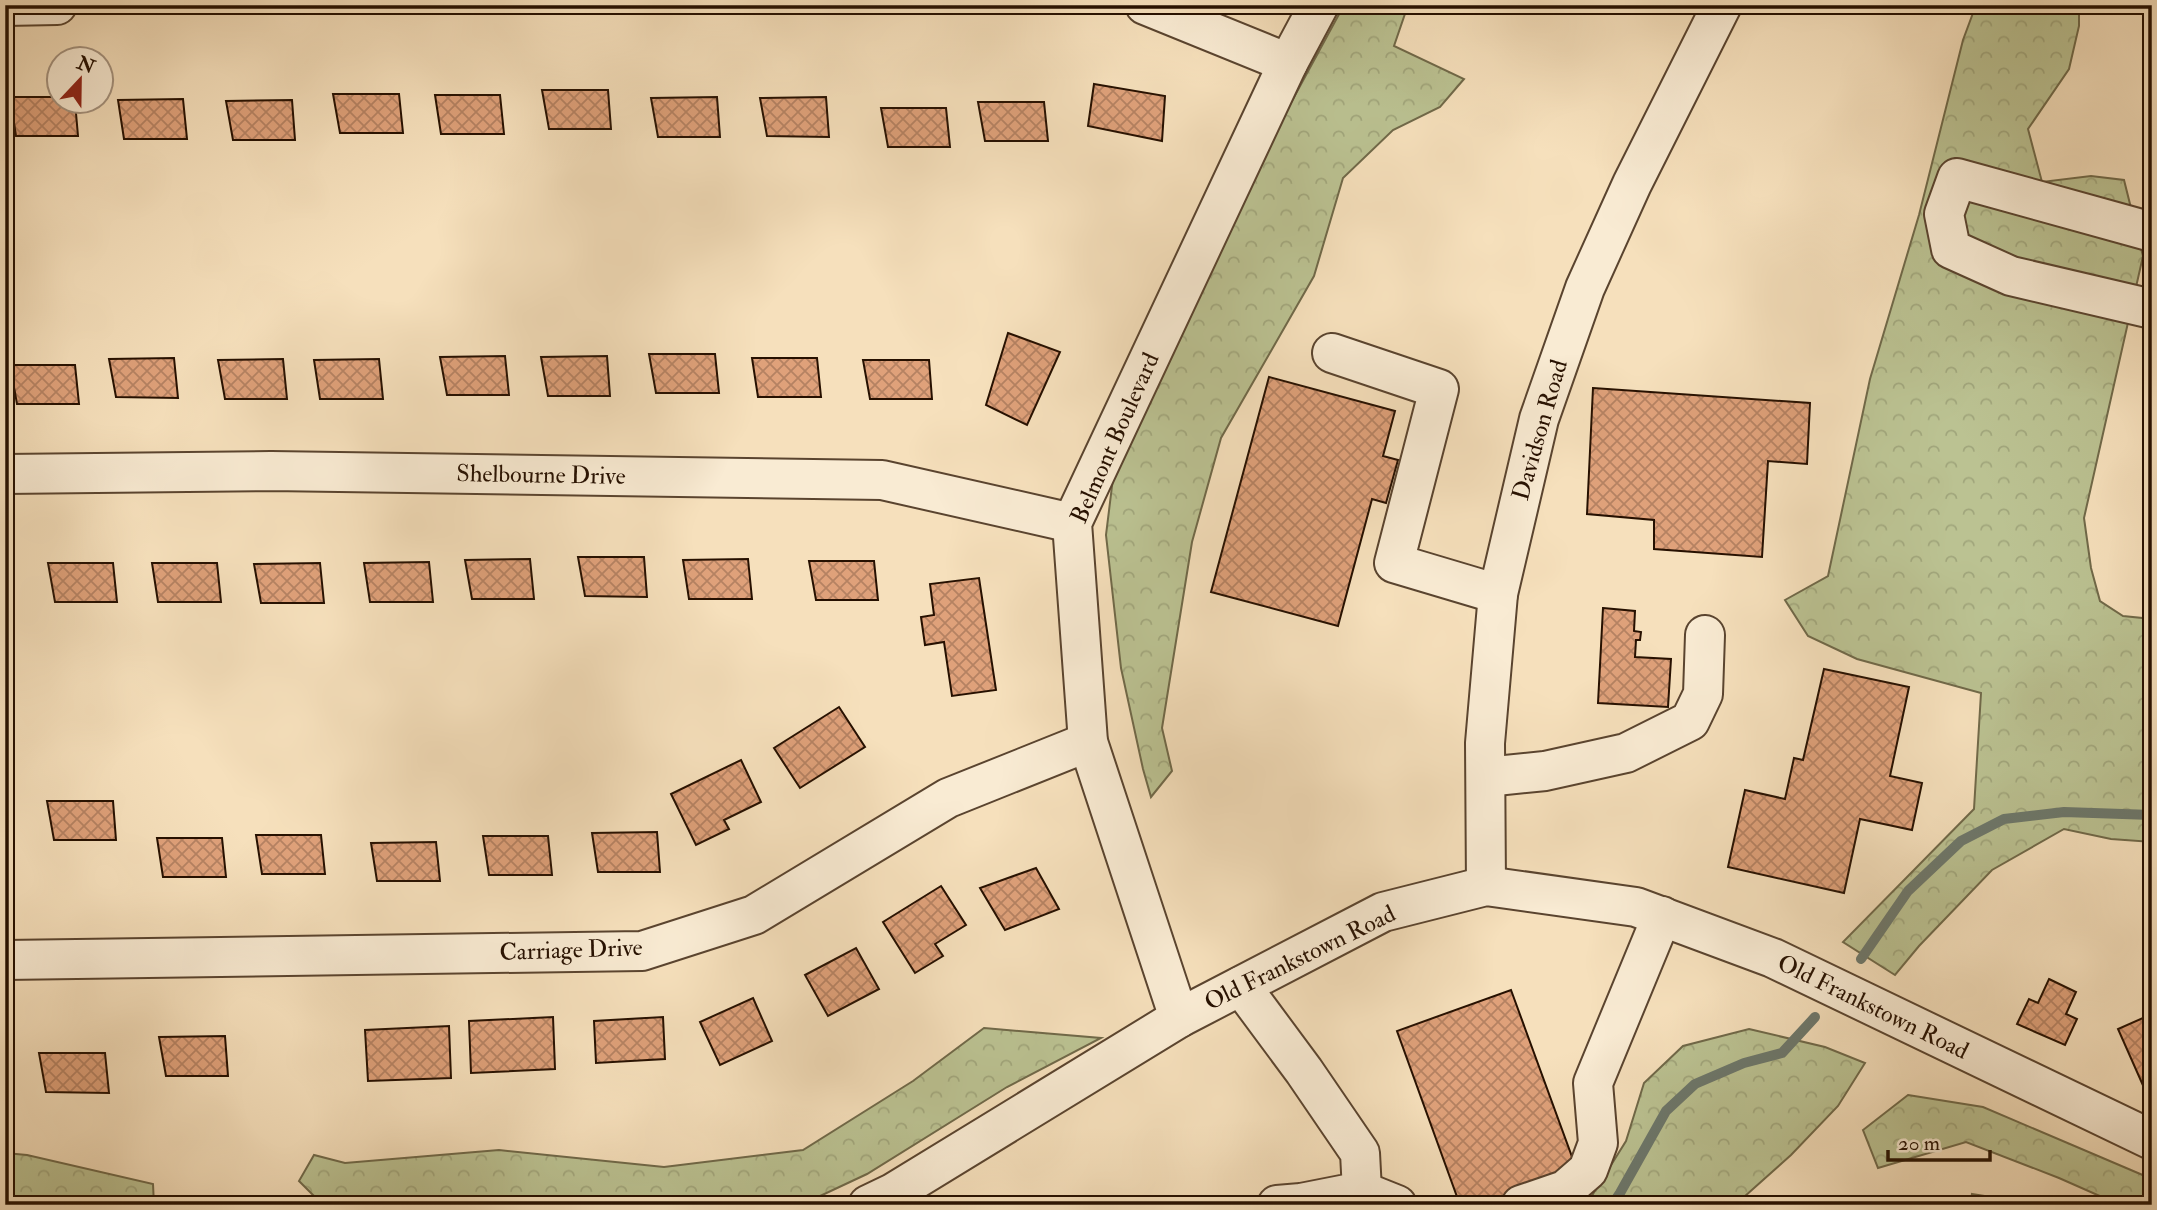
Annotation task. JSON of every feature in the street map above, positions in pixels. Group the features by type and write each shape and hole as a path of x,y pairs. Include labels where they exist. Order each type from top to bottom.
{"street":[{"path":"5,6 57,5"},
{"path":"1145,5 1288,63"},
{"name":"Belmont Boulevard","path":"1179,1018 1088,742 1072,523 1288,63 1319,5"},
{"name":"Davidson Road","path":"1486,886 1485,743 1498,594 1539,419 1584,288 1632,184 1721,5"},
{"path":"2152,232 1957,178 1944,214 1951,249 2011,276 2152,309"},
{"path":"1332,354 1439,389 1394,563 1498,594"},
{"name":"Shelbourne Drive","path":"5,474 271,471 882,480 1072,523"},
{"path":"1486,777 1545,771 1626,752 1690,721 1703,694 1705,635"},
{"name":"Carriage Drive","path":"5,960 642,951 754,915 948,798 1088,742"},
{"name":"Old Frankstown Road","path":"868,1205 893,1193 1179,1018 1383,912 1486,886 1636,906 1773,958 2152,1140"},
{"path":"1521,1205 1565,1190 1588,1170 1598,1143 1594,1083 1662,916"},
{"path":"1241,986 1360,1153 1379,1198 1277,1205"}],"green space":[{"path":"1344,5 1408,5 1394,46 1464,79 1440,107 1393,130 1343,178 1314,276 1221,438 1192,542 1162,728 1172,771 1151,797 1121,668 1106,535 1114,470 1242,193"},
{"path":"1976,5 2079,5 2079,26 2069,69 2028,129 2042,182 2091,176 2124,180 2143,256 2084,518 2091,568 2100,601 2123,616 2152,619 2152,842 2111,839 2064,829 1992,870 1895,975 1843,942 1974,809 1981,693 1857,659 1808,636 1785,600 1828,576 1870,379 1919,215 1963,40"},
{"path":"984,1028 1101,1038 1007,1087 867,1174 801,1205 323,1205 299,1181 314,1155 345,1163 499,1150 664,1167 803,1150 913,1081"},
{"path":"1749,1029 1825,1047 1865,1063 1838,1106 1791,1155 1735,1205 1582,1205 1588,1202 1626,1141 1644,1083 1683,1046"},
{"path":"1908,1095 1983,1107 2152,1179 2152,1205 2120,1205 1966,1142 1878,1168 1863,1130"},
{"path":"5,1153 27,1155 153,1184 154,1205 5,1205"},
{"path":"1972,1194 2022,1202 2025,1205 1970,1205"}],"building":[{"path":"1094,84 1165,96 1162,141 1088,126"},
{"path":"542,90 608,90 611,129 549,129"},
{"path":"333,94 399,94 403,133 340,133"},
{"path":"435,95 500,95 504,134 441,134"},
{"path":"10,97 46,97 46,116 76,116 78,136 16,136"},
{"path":"717,97 720,137 658,137 651,98"},
{"path":"826,97 829,137 767,136 760,98"},
{"path":"183,99 187,139 124,139 118,100"},
{"path":"292,100 295,140 233,140 226,101"},
{"path":"978,102 1044,102 1048,141 985,141"},
{"path":"881,108 946,108 950,147 888,147"},
{"path":"1008,333 1060,352 1027,425 986,405"},
{"path":"649,354 715,354 719,393 656,393"},
{"path":"505,356 509,395 447,395 440,357"},
{"path":"607,356 610,396 548,396 541,357"},
{"path":"174,358 178,398 116,397 109,359"},
{"path":"752,358 817,358 821,397 758,397"},
{"path":"283,359 287,399 225,399 218,360"},
{"path":"379,359 383,399 320,399 314,360"},
{"path":"863,360 929,360 932,399 870,399"},
{"path":"10,365 75,365 79,404 17,404"},
{"path":"1269,377 1395,411 1383,456 1398,460 1386,503 1372,499 1338,626 1211,592"},
{"path":"1593,388 1810,403 1807,464 1768,461 1762,557 1654,549 1654,520 1587,514"},
{"path":"578,557 644,557 647,597 585,596"},
{"path":"530,559 534,599 472,599 465,560"},
{"path":"748,559 752,599 689,599 683,560"},
{"path":"809,561 874,561 878,600 816,600"},
{"path":"429,562 433,602 370,602 364,563"},
{"path":"48,563 113,563 117,602 55,602"},
{"path":"152,563 217,563 221,602 158,602"},
{"path":"320,563 324,603 261,603 254,564"},
{"path":"979,578 996,690 952,696 944,642 925,645 921,617 934,615 930,584"},
{"path":"1603,608 1635,611 1634,631 1641,632 1640,640 1636,640 1635,657 1671,659 1668,707 1598,703"},
{"path":"1824,669 1909,687 1890,776 1922,783 1912,830 1860,819 1844,893 1728,867 1745,790 1785,799 1794,758 1803,760"},
{"path":"839,707 865,747 800,788 774,748"},
{"path":"741,760 761,802 724,820 729,829 696,845 671,794"},
{"path":"47,801 113,801 116,840 54,840"},
{"path":"657,832 660,872 598,872 592,833"},
{"path":"256,835 321,835 325,874 262,874"},
{"path":"483,836 548,836 552,875 489,875"},
{"path":"157,838 222,838 226,877 163,877"},
{"path":"5,839 10,839 13,879 5,879"},
{"path":"436,842 440,881 377,881 371,843"},
{"path":"1036,868 1059,909 1005,930 980,888"},
{"path":"941,886 966,925 935,944 943,956 915,973 883,922"},
{"path":"856,948 879,989 828,1016 805,975"},
{"path":"2049,979 2076,992 2066,1014 2077,1019 2065,1045 2017,1024 2029,999 2038,1003"},
{"path":"1511,990 1579,1176 1499,1205 1460,1205 1397,1031"},
{"path":"753,998 772,1041 720,1065 700,1022"},
{"path":"2152,1014 2152,1098 2149,1099 2118,1029"},
{"path":"553,1017 555,1069 471,1073 469,1021"},
{"path":"663,1017 665,1059 596,1063 594,1021"},
{"path":"449,1026 451,1078 368,1081 365,1030"},
{"path":"225,1036 228,1076 166,1076 159,1037"},
{"path":"39,1053 105,1053 109,1093 46,1092"}],"waterway":[{"path":"1861,959 1908,891 1961,841 2004,819 2064,812 2152,815"},
{"path":"1612,1205 1666,1111 1695,1084 1744,1063 1782,1053 1815,1017"}]}
